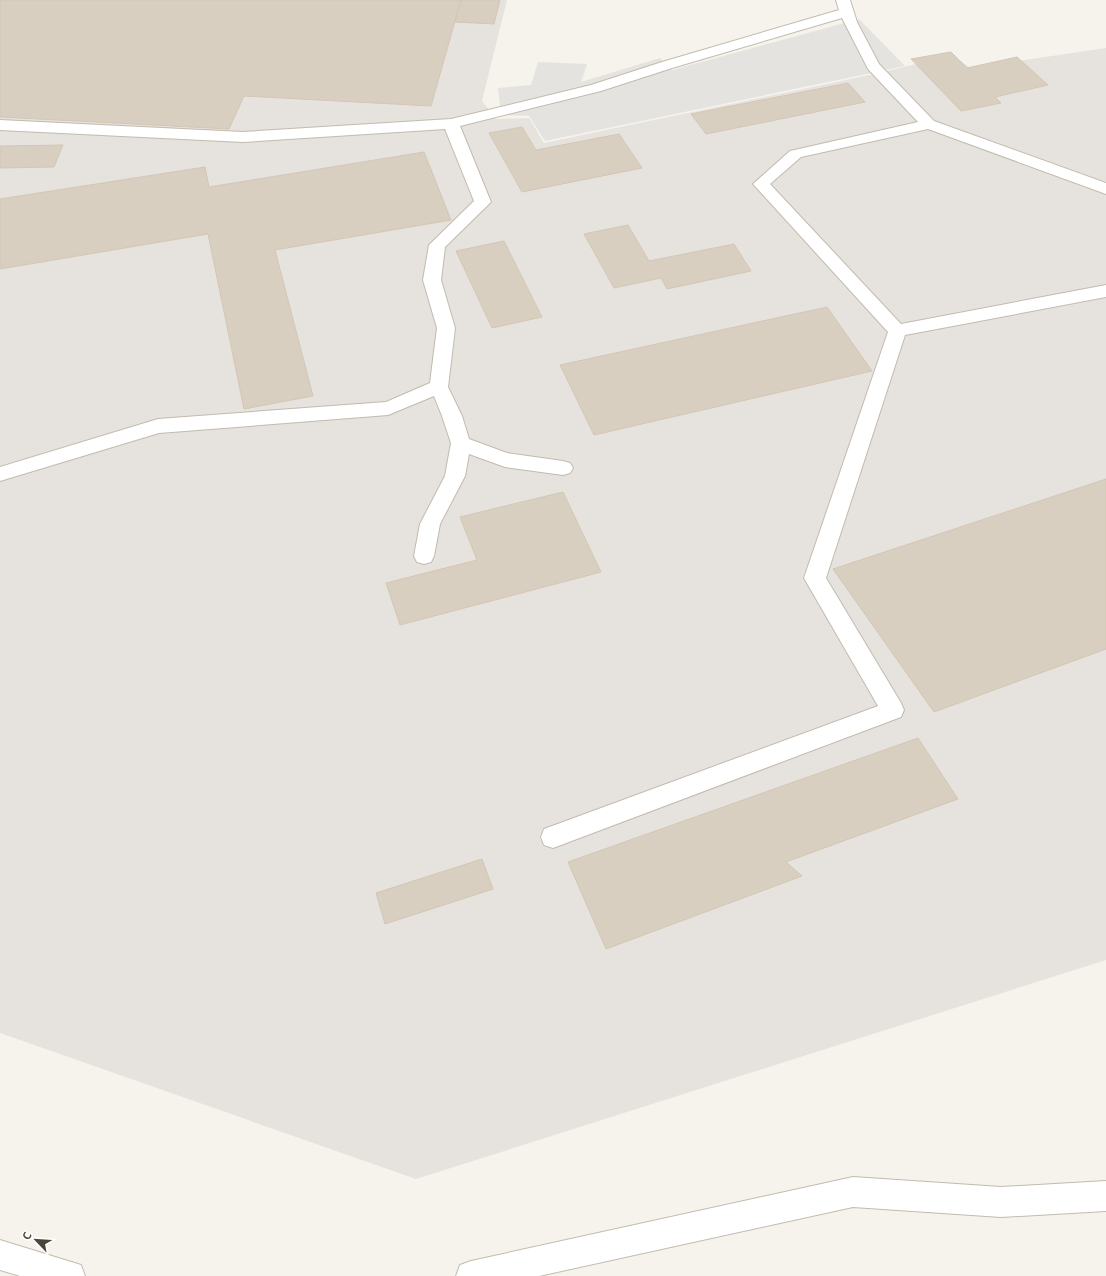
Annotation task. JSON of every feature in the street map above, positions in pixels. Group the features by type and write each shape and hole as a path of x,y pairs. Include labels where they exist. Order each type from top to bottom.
{"street":[{"path":"0,125 243,137 451,124 596,88 845,6 850,22 873,66 929,124 1106,189"},
{"path":"424,556 430,524 455,476 461,443 452,416 439,387 446,328 432,280 437,245 482,202 451,124"},
{"path":"897,331 761,184 796,154 929,124"},
{"path":"897,331 1106,291"},
{"path":"553,837 893,710 815,578 897,331"},
{"path":"0,474 158,426 388,408 439,387"},
{"path":"461,443 505,460 563,468"},
{"path":"471,1276 853,1192 1001,1202 1106,1196"},
{"path":"0,1255 70,1276"}],"shaded area":[{"path":"0,0 507,0 482,101 496,119 529,118 544,143 879,73 953,55 970,68 1106,48 1106,960 416,1179 0,1033"},
{"path":"859,19 905,66 545,141 529,116 501,115 498,88 531,85 538,62 587,64 581,82 660,58 672,70"}],"building":[{"path":"0,0 461,0 431,106 244,96 229,129 0,117"},
{"path":"461,0 500,0 494,24 455,22"},
{"path":"951,52 967,68 1017,57 1048,85 995,97 1001,103 961,111 911,59"},
{"path":"848,83 865,102 706,134 691,114"},
{"path":"522,127 536,150 619,134 642,168 522,192 489,133"},
{"path":"63,145 54,167 0,168 0,146"},
{"path":"424,152 451,220 275,250 313,396 244,409 208,234 0,269 0,199 205,167 209,187"},
{"path":"628,225 649,261 734,244 751,271 667,289 661,278 614,288 584,234"},
{"path":"504,241 542,317 492,328 456,251"},
{"path":"827,307 872,371 594,435 560,365"},
{"path":"1106,479 1106,649 934,712 833,569"},
{"path":"563,492 601,572 400,625 386,583 477,560 460,517"},
{"path":"918,738 958,799 786,862 802,876 606,949 568,862"},
{"path":"482,859 493,889 385,924 376,893"}]}
